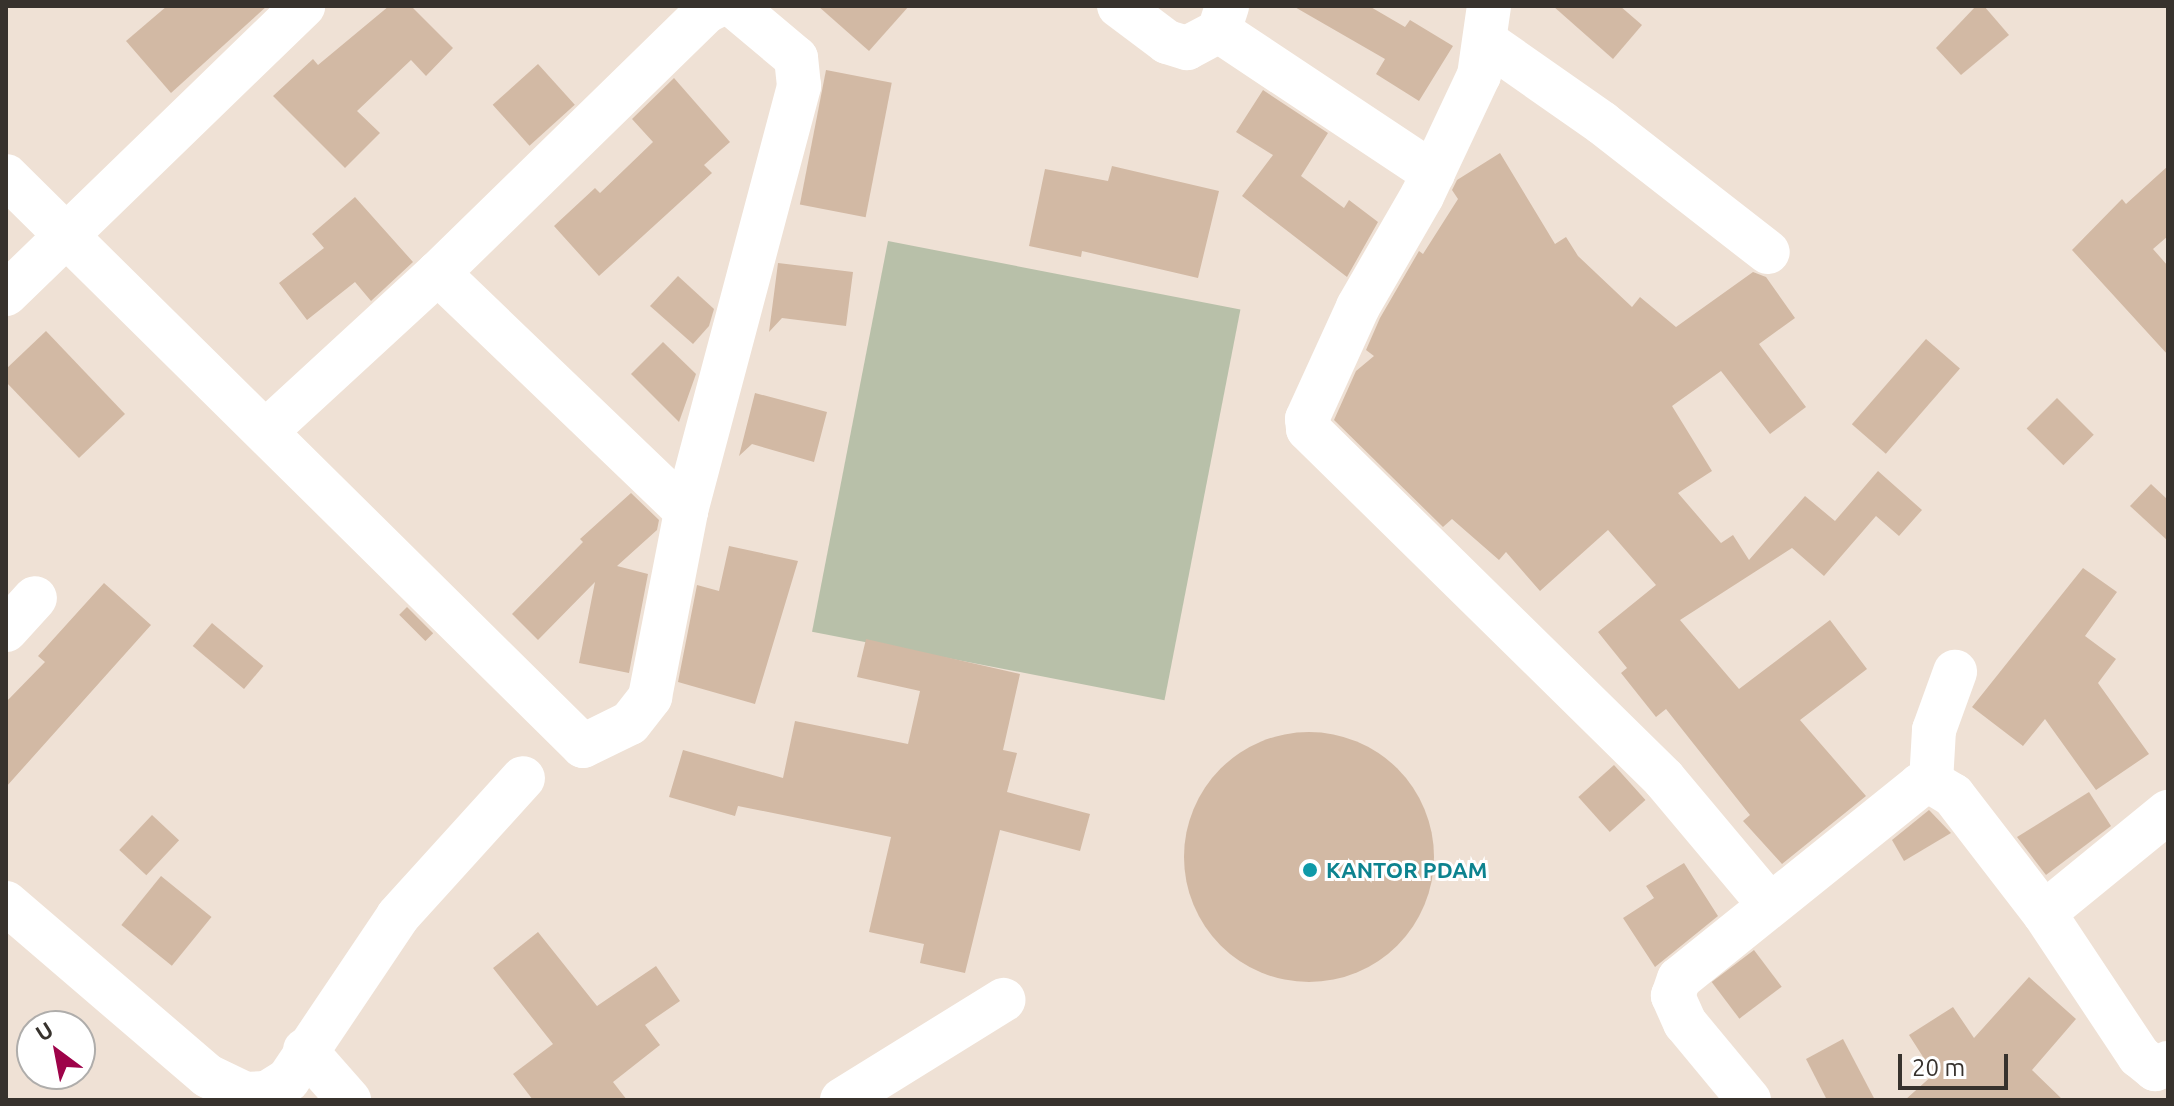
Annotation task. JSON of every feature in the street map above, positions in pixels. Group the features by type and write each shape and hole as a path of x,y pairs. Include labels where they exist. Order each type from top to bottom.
{"street":[{"path":"6,294 303,6"},
{"path":"266,431 438,273 705,12 717,6"},
{"path":"6,176 583,746 630,723 650,697 686,511 800,68 788,50 734,6"},
{"path":"1119,6 1167,42 1187,48 1223,18 1433,173"},
{"path":"1487,24 1479,75 1433,173 1358,307 1307,419 1308,429 1664,779 1769,904"},
{"path":"1487,24 1602,123 1768,252"},
{"path":"438,273 686,511"},
{"path":"6,630 35,598"},
{"path":"1931,782 1934,730 1955,672"},
{"path":"6,903 225,1087 267,1093 288,1080 305,1050 398,916 523,778"},
{"path":"1749,1100 1685,1023 1673,996 1679,979 1920,785 1931,782 1953,795 2044,913 2139,1056 2155,1069 2168,1063"},
{"path":"2044,913 2168,812"},
{"path":"842,1100 1003,1000"},
{"path":"305,1050 349,1100"}],"green space":[{"path":"888,241 1240,310 1164,700 812,632"}],"building":[{"path":"167,6 267,6 171,93 126,41"},
{"path":"389,6 411,6 453,48 426,76 411,60 357,111 380,133 345,168 273,96 313,59 318,65"},
{"path":"818,6 909,6 869,51"},
{"path":"1293,6 1369,6 1405,27 1410,20 1453,46 1419,101 1376,74 1385,59"},
{"path":"1553,6 1620,6 1642,25 1613,59"},
{"path":"1976,6 1984,6 2009,35 1961,75 1936,48"},
{"path":"538,64 575,105 529,146 493,105"},
{"path":"826,70 892,83 866,217 800,204"},
{"path":"674,78 730,142 704,165 712,173 599,276 554,226 595,188 600,193 653,142 632,119"},
{"path":"1263,90 1328,133 1301,176 1344,208 1349,200 1378,222 1347,277 1242,196 1273,155 1236,132"},
{"path":"1500,153 1555,244 1566,237 1578,256 1632,307 1640,297 1676,327 1753,272 1766,277 1795,318 1759,344 1806,407 1770,434 1721,371 1672,406 1712,471 1678,493 1721,543 1733,535 1749,560 1805,496 1835,521 1878,471 1922,510 1899,536 1876,516 1824,576 1792,548 1680,620 1739,689 1830,620 1867,669 1800,720 1866,796 1782,864 1743,821 1750,815 1666,709 1656,717 1621,673 1627,668 1598,632 1656,585 1608,530 1540,591 1506,552 1499,560 1452,519 1443,527 1334,420 1356,371 1374,356 1366,350 1380,318 1419,251 1423,254 1458,199 1452,190 1457,180"},
{"path":"1112,166 1219,191 1198,278 1082,251 1081,257 1029,246 1045,169 1108,181"},
{"path":"2168,166 2168,236 2153,249 2168,266 2168,355 2072,250 2122,199 2126,204"},
{"path":"355,197 413,262 371,301 355,282 307,320 279,283 324,248 312,234"},
{"path":"778,263 853,272 846,326 782,318 769,332"},
{"path":"678,276 714,309 709,326 693,344 650,306"},
{"path":"46,331 125,414 79,458 6,382 6,369"},
{"path":"1926,339 1960,369 1886,454 1852,424"},
{"path":"663,342 696,374 679,422 631,374"},
{"path":"755,393 827,412 814,462 752,444 739,456"},
{"path":"2057,398 2094,435 2063,465 2027,428"},
{"path":"2151,484 2168,500 2168,541 2130,506"},
{"path":"631,493 659,520 657,530 617,566 648,574 629,673 579,663 595,582 538,640 512,614 583,542 580,539"},
{"path":"729,546 798,561 755,704 678,682 697,585 719,591"},
{"path":"2083,568 2117,592 2085,636 2116,659 2098,683 2149,754 2096,790 2045,719 2023,746 1972,707"},
{"path":"104,583 151,625 6,787 6,702 45,662 38,656"},
{"path":"407,607 433,633 425,641 399,615"},
{"path":"212,623 263,666 244,689 193,646"},
{"path":"866,639 1020,674 1003,750 1017,753 1007,792 1090,814 1080,851 1000,830 965,973 920,963 924,944 869,932 891,837 738,806 735,816 669,797 683,750 783,778 795,721 908,744 920,691 857,677"},
{"name":"KANTOR PDAM","path":"1309,732 1357,742 1378,753 1397,769 1413,788 1424,809 1434,857 1424,905 1413,926 1397,945 1378,961 1357,972 1309,982 1261,972 1240,961 1221,945 1205,926 1194,905 1184,857 1194,809 1205,788 1221,769 1240,753 1261,742"},
{"path":"1614,765 1645,800 1610,832 1578,797"},
{"path":"2089,792 2111,826 2046,875 2017,837"},
{"path":"1929,810 1951,833 1904,861 1892,840"},
{"path":"152,815 179,840 146,875 119,850"},
{"path":"1684,863 1718,916 1655,967 1623,918 1654,898 1646,886"},
{"path":"161,876 212,917 172,966 121,925"},
{"path":"538,932 597,1006 656,966 680,1001 645,1025 660,1045 613,1082 627,1100 533,1100 513,1074 553,1044 493,968"},
{"path":"1754,950 1782,987 1739,1019 1712,982"},
{"path":"2029,977 2076,1019 2032,1070 2063,1100 1905,1100 1934,1074 1909,1035 1953,1007 1974,1038"},
{"path":"1843,1039 1875,1100 1827,1100 1806,1059"}],"place":[{"name":"KANTOR PDAM","path":"1310,870"}]}
